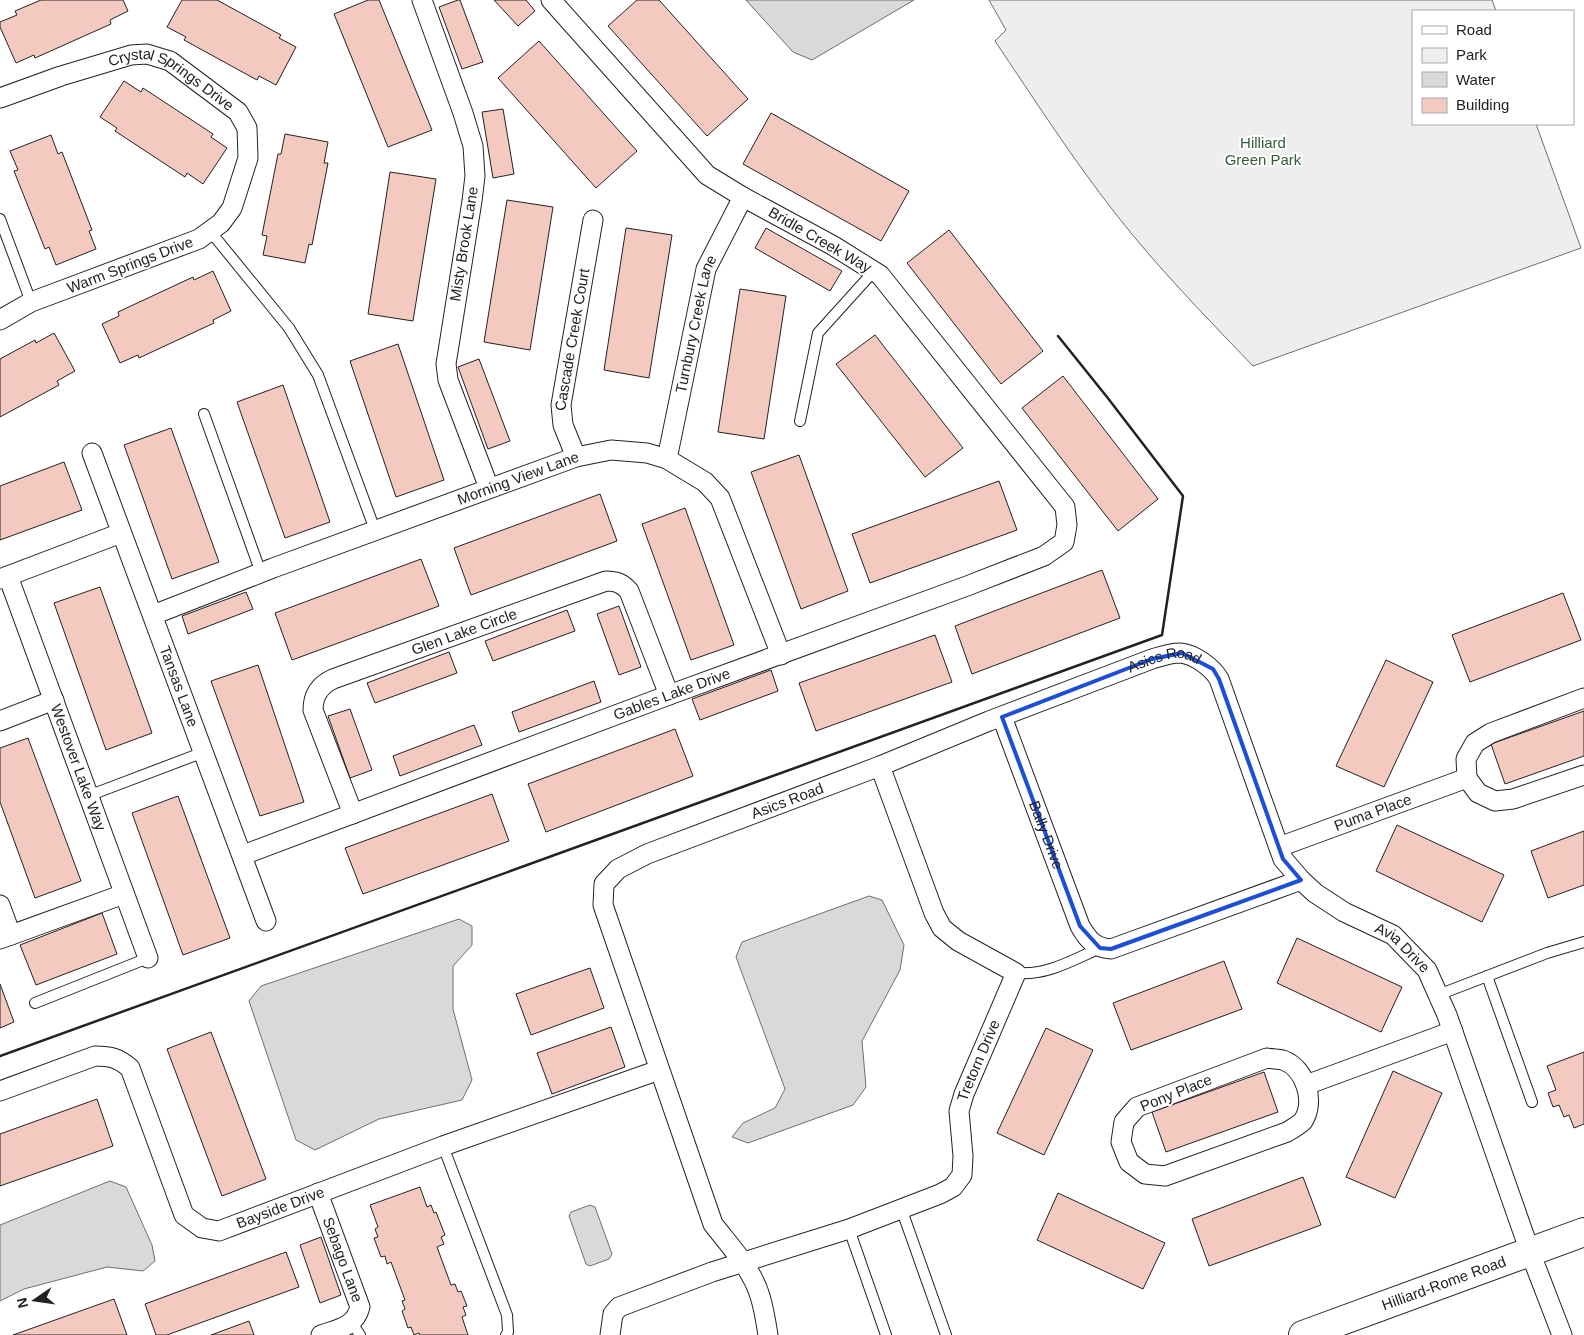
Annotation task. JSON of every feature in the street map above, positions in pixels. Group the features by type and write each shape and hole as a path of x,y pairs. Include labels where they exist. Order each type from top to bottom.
{"main road":[{"name":"Hilliard-Rome Road","path":"1303,1335 1584,1232"}],"street":[{"name":"Misty Brook Lane","path":"422,0 473,146 475,176 472,201 446,364 448,380 489,488"},
{"name":"Bridle Creek Way","path":"551,0 706,175 832,245 880,275 1064,506"},
{"name":"Crystal Springs Drive","path":"0,98 132,54 147,54 170,61 238,112 247,128 248,158"},
{"name":"Warm Springs Drive","path":"0,320 31,302 199,239 221,223 232,208 248,158"},
{"name":"Turnbury Creek Lane","path":"667,459 706,269 743,197"},
{"name":"Cascade Creek Court","path":"576,457 563,425 561,405 593,220"},
{"name":"Morning View Lane","path":"153,615 375,530 576,457 611,450 629,451 667,459 706,482 720,498 781,655"},
{"name":"Tansas Lane","path":"92,453 266,921"},
{"name":"Gables Lake Drive","path":"243,855 1044,556 1064,542 1067,525 1064,506"},
{"path":"4,577 122,532"},
{"name":"Westover Lake Way","path":"4,577 54,700 148,958"},
{"name":"Glen Lake Circle","path":"353,814 313,710 314,700 320,687 333,679 606,581 614,581 623,584 630,591 669,695"},
{"name":"Asics Road","path":"768,1335 760,1296 744,1263 713,1224 603,905 604,884 618,869 647,854 880,766 1002,717 1169,654 1182,653 1213,669 1219,679 1278,847 1283,859 1301,880"},
{"path":"1584,698 1491,733 1475,743 1466,759 1467,778 1478,793 1494,801 1513,799 1584,775"},
{"path":"0,721 54,700"},
{"name":"Bally Drive","path":"1002,717 1080,926 1087,937 1100,948"},
{"path":"880,766 934,913 942,928 958,941 1016,972"},
{"name":"Puma Place","path":"1278,847 1467,778"},
{"path":"1100,948 1111,950 1301,880"},
{"name":"Avia Drive","path":"1301,880 1315,893 1344,912 1393,935 1427,970 1452,1031 1530,1252 1562,1335"},
{"path":"0,905 5,937 124,894"},
{"name":"Tretorn Drive","path":"610,1335 613,1314 619,1307 712,1272 849,1229 953,1187 962,1175 963,1156 960,1111 962,1102 1016,972"},
{"path":"1306,1085 1452,1031"},
{"name":"Bayside Drive","path":"0,1091 95,1056 109,1056 120,1059 130,1068 184,1215 202,1228 219,1230 443,1146 659,1070"},
{"name":"Pony Place","path":"1267,1058 1284,1061 1298,1070 1306,1085 1309,1104 1306,1113 1302,1122 1287,1132 1165,1176 1145,1174 1129,1162 1121,1142 1124,1122 1137,1107 1267,1058"},
{"name":"Sebago Lane","path":"318,1193 360,1308 356,1329 321,1335"}],"lane":[{"path":"0,219 31,302"},
{"path":"210,231 288,328 318,375 375,530"},
{"path":"800,421 818,333 874,272"},
{"path":"204,414 261,573"},
{"path":"88,796 204,752"},
{"path":"1438,995 1547,953 1583,944"},
{"path":"1016,972 1029,974 1046,971 1100,948"},
{"path":"35,1003 148,958"},
{"path":"1487,976 1532,1102"},
{"path":"443,1146 507,1315 508,1332 506,1335"},
{"path":"901,1208 946,1335"},
{"path":"849,1229 886,1335"}],"highlighted area":[{"path":"1182,653 1213,669 1219,679 1283,859 1301,880 1111,949 1100,948 1080,926 1002,717 1152,659"}],"green space":[{"name":"Hilliard Green Park","path":"989,0 1492,0 1496,10 1412,10 1412,125 1536,125 1581,248 1253,366 1148,253 1084,171 995,41 1006,30"}],"water":[{"path":"746,0 914,0 812,60 793,52"},
{"path":"869,896 882,900 904,945 900,970 862,1041 866,1087 853,1105 748,1143 732,1137 743,1123 775,1108 785,1089 736,957 742,942"},
{"path":"459,919 472,926 472,945 453,966 453,1009 472,1080 462,1100 379,1119 315,1150 296,1140 249,1001 261,986"},
{"path":"110,1181 126,1187 152,1245 155,1261 143,1271 107,1267 24,1289 0,1301 0,1225"},
{"path":"590,1205 595,1207 612,1254 609,1259 590,1266 586,1264 569,1216 571,1212"}],"building":[{"path":"41,0 123,0 128,11 110,20 111,24 35,58 34,55 16,63 0,27 0,22 17,15 15,11"},
{"path":"182,0 217,0 281,35 279,38 296,47 276,85 259,76 257,80 184,40 186,37 167,27"},
{"path":"368,0 379,0 432,130 388,147 334,14"},
{"path":"460,0 483,62 462,69 439,7"},
{"path":"494,0 526,0 535,11 518,26"},
{"path":"637,0 659,0 748,99 707,136 608,26"},
{"path":"539,41 637,151 596,188 498,78"},
{"path":"124,81 141,92 143,88 213,134 211,137 227,148 203,184 187,173 185,177 115,131 117,128 100,117"},
{"path":"503,109 514,174 493,178 482,112"},
{"path":"771,113 909,191 881,241 743,164"},
{"path":"285,134 328,142 324,163 328,163 312,245 309,244 305,263 263,255 267,236 262,235 278,154 281,154"},
{"path":"51,135 58,154 62,152 92,230 89,231 96,249 56,265 49,247 45,249 14,171 18,170 10,151"},
{"path":"390,172 436,179 413,321 368,314"},
{"path":"507,200 553,207 530,350 484,342"},
{"path":"626,228 672,235 649,378 604,370"},
{"path":"766,228 842,271 830,291 755,248"},
{"path":"949,230 1043,351 1001,384 907,263"},
{"path":"213,271 231,311 213,320 214,323 139,358 138,355 120,363 102,324 119,316 118,312 193,277 194,280"},
{"path":"740,289 786,296 764,439 718,432"},
{"path":"54,333 75,371 57,381 59,385 0,417 0,359 35,340 36,343"},
{"path":"875,335 963,448 925,477 836,364"},
{"path":"398,344 444,480 396,497 350,361"},
{"path":"479,359 510,441 488,449 458,367"},
{"path":"1063,376 1158,499 1118,531 1022,408"},
{"path":"283,385 330,522 285,538 237,402"},
{"path":"171,428 219,562 172,579 124,445"},
{"path":"799,455 848,591 801,609 751,472"},
{"path":"64,462 82,510 0,540 0,486"},
{"path":"999,481 1017,530 870,583 852,534"},
{"path":"600,494 617,541 471,595 454,548"},
{"path":"685,508 734,645 691,660 642,524"},
{"path":"421,559 439,606 292,660 275,613"},
{"path":"1102,570 1120,618 972,674 955,626"},
{"path":"100,587 152,733 106,750 54,603"},
{"path":"246,592 253,609 188,634 182,616"},
{"path":"1563,593 1581,640 1470,682 1452,635"},
{"path":"619,606 641,667 619,675 597,614"},
{"path":"567,610 575,631 493,661 485,641"},
{"path":"935,635 952,682 816,731 799,683"},
{"path":"449,652 457,673 375,703 367,683"},
{"path":"1386,660 1433,682 1384,787 1336,766"},
{"path":"258,665 304,802 260,816 211,681"},
{"path":"771,670 778,691 700,720 692,699"},
{"path":"594,681 601,702 519,732 512,712"},
{"path":"350,709 372,770 350,778 328,716"},
{"path":"1584,711 1584,756 1505,784 1491,744"},
{"path":"474,725 482,745 400,776 393,756"},
{"path":"675,729 693,776 546,832 528,784"},
{"path":"28,738 81,881 35,898 0,802 0,748"},
{"path":"492,794 509,841 363,894 345,848"},
{"path":"178,796 230,938 183,955 132,813"},
{"path":"1397,825 1504,875 1482,922 1376,871"},
{"path":"1584,831 1584,885 1548,898 1531,851"},
{"path":"102,913 117,954 36,985 20,945"},
{"path":"1297,938 1402,987 1381,1032 1277,983"},
{"path":"1224,961 1242,1009 1131,1050 1113,1003"},
{"path":"590,968 604,1008 531,1035 516,994"},
{"path":"0,984 14,1022 0,1028"},
{"path":"611,1027 625,1067 552,1094 537,1053"},
{"path":"1046,1028 1093,1050 1044,1155 997,1133"},
{"path":"211,1032 266,1179 222,1196 167,1049"},
{"path":"1584,1052 1584,1124 1574,1128 1569,1115 1564,1117 1559,1105 1553,1107 1548,1093 1556,1090 1547,1066"},
{"path":"1393,1071 1442,1093 1395,1198 1346,1177"},
{"path":"1264,1072 1278,1112 1166,1152 1152,1112"},
{"path":"97,1099 113,1146 0,1186 0,1134"},
{"path":"1303,1177 1321,1225 1209,1266 1192,1219"},
{"path":"420,1187 427,1207 431,1205 434,1213 436,1212 445,1235 441,1237 444,1244 437,1247 451,1285 455,1284 458,1292 461,1291 467,1306 463,1307 466,1315 462,1317 468,1335 420,1335 419,1333 414,1335 411,1327 408,1328 402,1311 405,1309 402,1301 405,1300 391,1262 387,1264 385,1256 381,1257 374,1238 378,1237 375,1229 378,1227 370,1205"},
{"path":"1058,1193 1165,1243 1143,1289 1037,1240"},
{"path":"321,1237 341,1295 320,1303 300,1245"},
{"path":"286,1252 299,1287 167,1335 156,1335 145,1304"},
{"path":"114,1299 127,1335 13,1335"},
{"path":"249,1321 254,1335 211,1335"}],"wall":[{"path":"0,1056 1162,635 1183,496 1058,336"}]}
